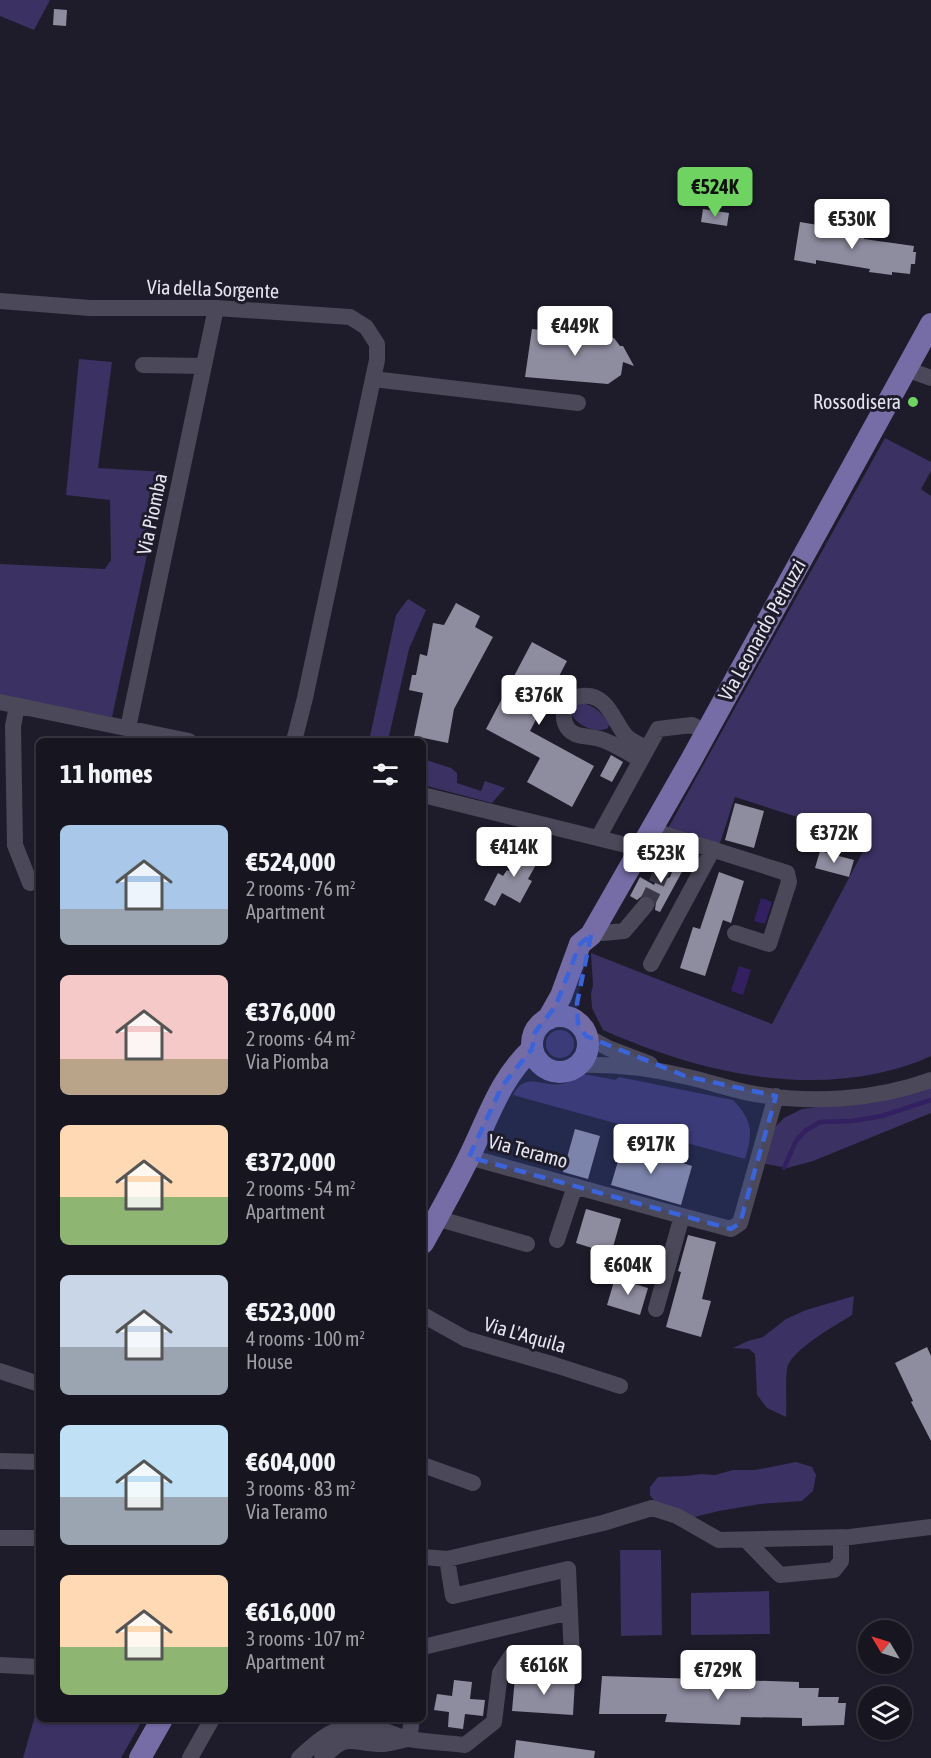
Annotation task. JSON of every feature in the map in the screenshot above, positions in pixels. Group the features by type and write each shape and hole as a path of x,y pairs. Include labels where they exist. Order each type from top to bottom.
{"main road":[{"name":"Via Leonardo Petruzzi","path":"548,1019 561,996 580,944 593,932 640,850 931,324"},
{"name":"Via Leonardo Petruzzi","path":"582,1029 577,991 593,932"},
{"path":"563,1017 582,1029 587,1051 579,1065 559,1072 546,1068 535,1057 532,1040 541,1024 548,1019 563,1017"},
{"path":"426,1237 469,1157 502,1086 519,1062 532,1049"},
{"path":"483,1128 518,1082 546,1068"},
{"path":"140,1758 160,1722"}],"street":[{"name":"Via della Sorgente","path":"0,301 90,308 216,308 350,317 366,327 377,344 377,360 295,738"},
{"name":"Via Piomba","path":"128,728 216,308"},
{"path":"143,365 204,366"},
{"path":"906,369 931,378"},
{"path":"373,378 578,404"},
{"path":"579,696 594,698 602,702 611,711 627,737 644,754 570,732 565,725 565,708 579,696"},
{"path":"0,702 175,738"},
{"path":"17,706 13,726 15,845 30,883"},
{"path":"598,838 658,729 692,725 706,732"},
{"path":"426,796 626,844 640,850 661,866 662,870"},
{"path":"651,830 787,873 789,882 769,944 735,933"},
{"path":"651,964 712,849"},
{"path":"593,932 624,931 646,905"},
{"path":"582,1029 608,1048 685,1076 753,1094 810,1100 855,1097 896,1090 931,1080"},
{"path":"579,1065 607,1065 685,1076"},
{"name":"Via Teramo","path":"469,1157 731,1228 740,1223 776,1096"},
{"name":"Via Teramo","path":"557,1240 575,1186"},
{"path":"656,1309 682,1216"},
{"path":"436,1218 526,1244"},
{"name":"Via L'Aquila","path":"426,1317 466,1339 620,1386"},
{"path":"0,1371 36,1383"},
{"path":"0,1461 36,1462"},
{"path":"426,1466 473,1483"},
{"path":"426,1557 447,1559 603,1523 652,1508 677,1516 718,1540 841,1538 931,1527"},
{"path":"0,1538 36,1538"},
{"path":"746,1540 780,1575 834,1570 841,1562 841,1538"},
{"path":"299,1758 322,1737 338,1728 352,1726 381,1730 409,1739 465,1745 494,1722 500,1673 512,1655 572,1657 567,1569 453,1596 447,1559"},
{"path":"426,1646 570,1612"},
{"path":"0,1665 36,1667"},
{"path":"190,1758 210,1722"},
{"path":"409,1739 412,1722"},
{"path":"322,1758 336,1745 347,1740 381,1745 409,1739"}],"highlighted area":[{"path":"591,935 577,1003 578,1023 586,1036 685,1076 776,1096 740,1223 731,1229 469,1157 502,1086 532,1049 535,1032 555,1007 580,944"}],"shaded area":[{"path":"0,0 50,0 34,30 0,16"},
{"path":"79,359 112,362 98,468 165,472 112,717 0,695 0,564 105,569 111,560 110,500 66,495"},
{"path":"885,438 931,462 931,471 921,489 931,496 931,1056 892,1070 844,1078 809,1080 773,1078 704,1066 669,1056 603,1030 592,1008 591,953 772,1024 869,840 735,797 718,849 666,832"},
{"path":"408,599 426,610 409,649 389,738 370,738 396,615"},
{"path":"576,702 587,704 599,711 609,724 608,728 598,730 587,728 578,722 571,714"},
{"path":"426,760 451,768 457,773 457,783 481,791 485,781 505,788 492,803 426,786"},
{"path":"761,898 772,902 765,924 754,921"},
{"path":"739,966 751,970 743,995 731,991"},
{"path":"560,1030 570,1034 574,1044 570,1054 560,1058 550,1054 546,1044 550,1034"},
{"path":"584,1074 615,1080 619,1077 733,1100 740,1107 750,1127 745,1159 513,1095 518,1088 528,1082 561,1084"},
{"path":"931,1085 931,1113 813,1161 787,1168 760,1163 773,1129 784,1118 802,1109"},
{"path":"854,1296 852,1315 814,1339 790,1362 786,1375 786,1417 767,1408 757,1395 755,1354 749,1349 733,1348 763,1337 786,1319 806,1310"},
{"path":"796,1462 812,1467 816,1475 813,1491 802,1501 760,1504 690,1518 655,1502 650,1495 650,1487 658,1477 715,1475 733,1470 755,1470"},
{"path":"620,1550 661,1550 662,1635 621,1636"},
{"path":"769,1591 770,1634 691,1635 691,1593"},
{"path":"36,1712 36,1722 141,1722 121,1758 23,1758"}],"building":[{"path":"54,9 67,10 66,26 53,25"},
{"path":"703,209 729,213 727,226 701,222"},
{"path":"800,222 865,233 864,239 914,246 915,264 911,264 910,274 892,272 892,275 816,260 816,264 794,260"},
{"path":"532,329 614,338 620,346 623,346 634,366 623,362 621,375 608,384 525,377"},
{"path":"456,603 480,616 475,627 493,637 454,709 448,743 414,736 423,693 409,690 412,675 416,675 420,654 427,656 433,623 444,625"},
{"path":"532,642 567,661 530,731 594,766 572,807 527,782 540,758 486,729"},
{"path":"611,755 623,762 612,782 600,776"},
{"path":"735,803 764,811 754,848 725,840"},
{"path":"523,846 541,856 528,879 532,881 520,903 502,893 495,906 484,900 498,873 503,876 507,870 509,871"},
{"path":"820,851 854,860 849,877 815,868"},
{"path":"676,852 689,859 660,912 655,910 656,902 652,897 643,895 637,900 630,896 640,877 654,885 657,879 664,880 670,877 672,872 670,862"},
{"path":"719,872 744,881 731,923 723,920 705,976 680,968 693,927 700,929"},
{"path":"575,1129 600,1136 588,1179 563,1172"},
{"path":"623,1144 692,1166 681,1205 611,1185"},
{"path":"586,1209 621,1219 611,1254 576,1243"},
{"path":"688,1235 716,1242 702,1299 711,1301 701,1337 666,1327"},
{"path":"615,1278 648,1288 640,1315 607,1305"},
{"path":"927,1347 931,1356 931,1441 911,1402 913,1401 895,1363"},
{"path":"602,1676 799,1682 799,1688 819,1688 818,1697 839,1697 838,1703 846,1703 844,1725 802,1726 802,1718 741,1717 740,1725 665,1722 667,1714 599,1714"},
{"path":"515,1677 575,1680 573,1715 512,1711"},
{"path":"454,1680 472,1682 470,1699 485,1700 483,1716 465,1714 463,1729 448,1727 449,1712 434,1710 437,1694 452,1696"},
{"path":"516,1740 595,1751 594,1758 514,1758"}],"waterway":[{"path":"784,1168 796,1141 805,1131 820,1122 852,1121 882,1116 931,1100"}],"tunnel":[{"path":"646,905 662,870"}],"place":[{"name":"Rossodisera","path":"913,402"}]}
